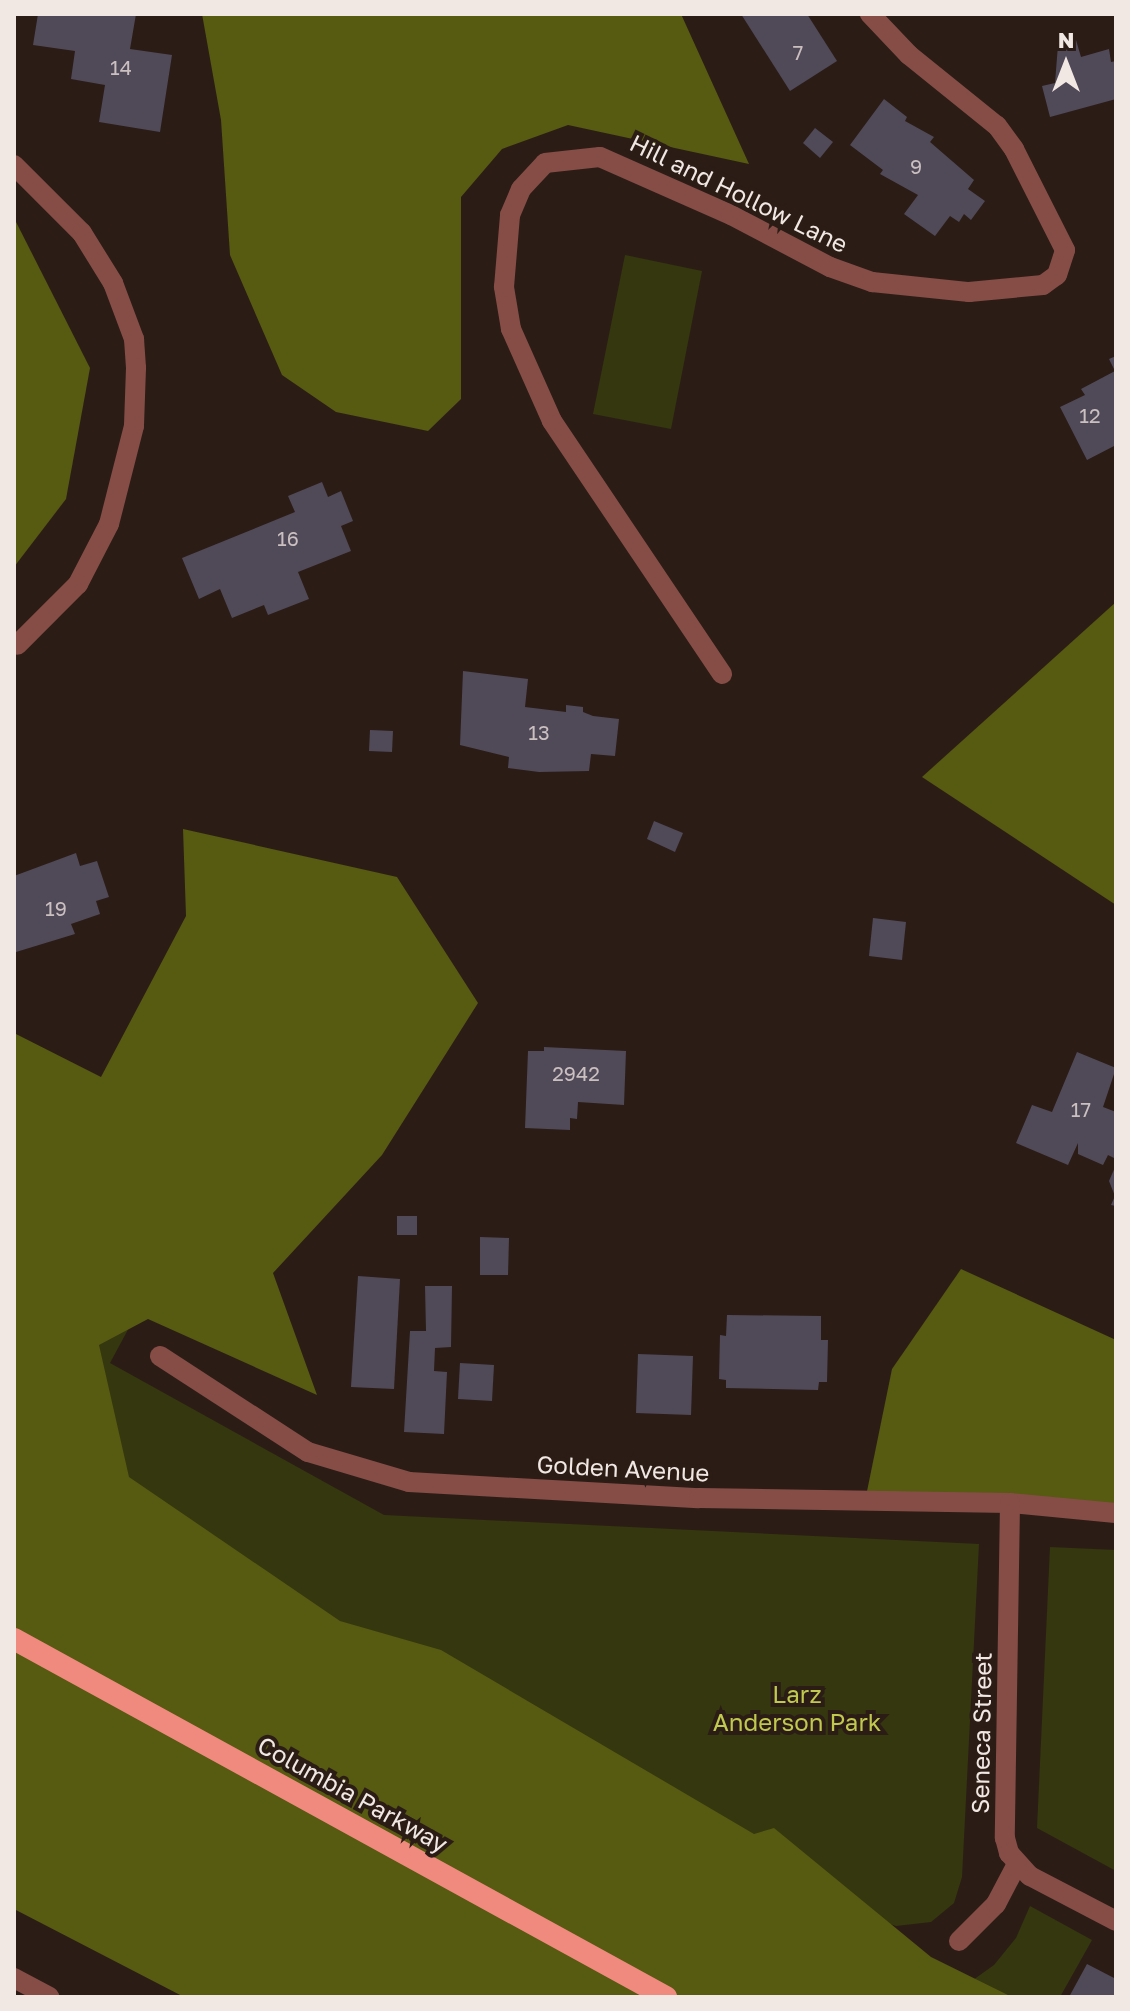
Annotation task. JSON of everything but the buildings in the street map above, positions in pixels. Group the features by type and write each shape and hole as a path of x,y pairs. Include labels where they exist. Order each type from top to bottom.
{"highway":[{"name":"Columbia Parkway","path":"14,1639 666,1997"}],"street":[{"name":"Hill and Hollow Lane","path":"722,674 552,421 511,329 504,287 510,215 521,189 545,163 600,157 731,215 830,267 872,282 969,292 1043,285 1057,275 1065,250 1014,149 997,126 909,55 870,14"},
{"path":"14,165 82,233 113,283 134,339 136,368 134,426 109,524 78,584 17,645"},
{"name":"Golden Avenue","path":"160,1356 308,1452 409,1482 699,1498 1010,1503 1116,1513"},
{"name":"Seneca Street","path":"1010,1503 1005,1838 1017,1864"},
{"path":"959,1941 996,1904 1017,1864 1030,1876 1116,1921"},
{"path":"14,1978 49,1997"}],"green space":[{"path":"625,255 702,271 671,429 593,414"},
{"name":"Larz Anderson Park","path":"14,1230 145,1298 110,1363 384,1515 979,1544 962,1877 954,1903 931,1922 896,1926 520,1792 14,1596"},
{"path":"1050,1547 1116,1550 1116,1871 1037,1828"},
{"path":"1030,1906 1092,1940 1060,1997 931,1997 966,1985 994,1965 1016,1938"}],"shaded area":[{"path":"202,14 681,14 749,164 568,125 502,149 461,197 461,399 428,431 336,412 282,375 230,255 221,120"},
{"path":"14,218 90,368 66,499 14,567"},
{"path":"1116,602 1116,905 922,777"},
{"path":"183,829 397,877 478,1003 382,1155 273,1273 317,1395 148,1319 99,1345 129,1477 340,1621 441,1650 754,1834 774,1828 931,1957 1012,1997 184,1997 14,1909 14,1033 101,1077 186,916"},
{"path":"961,1269 1116,1340 1116,1513 865,1501 892,1369"}]}
